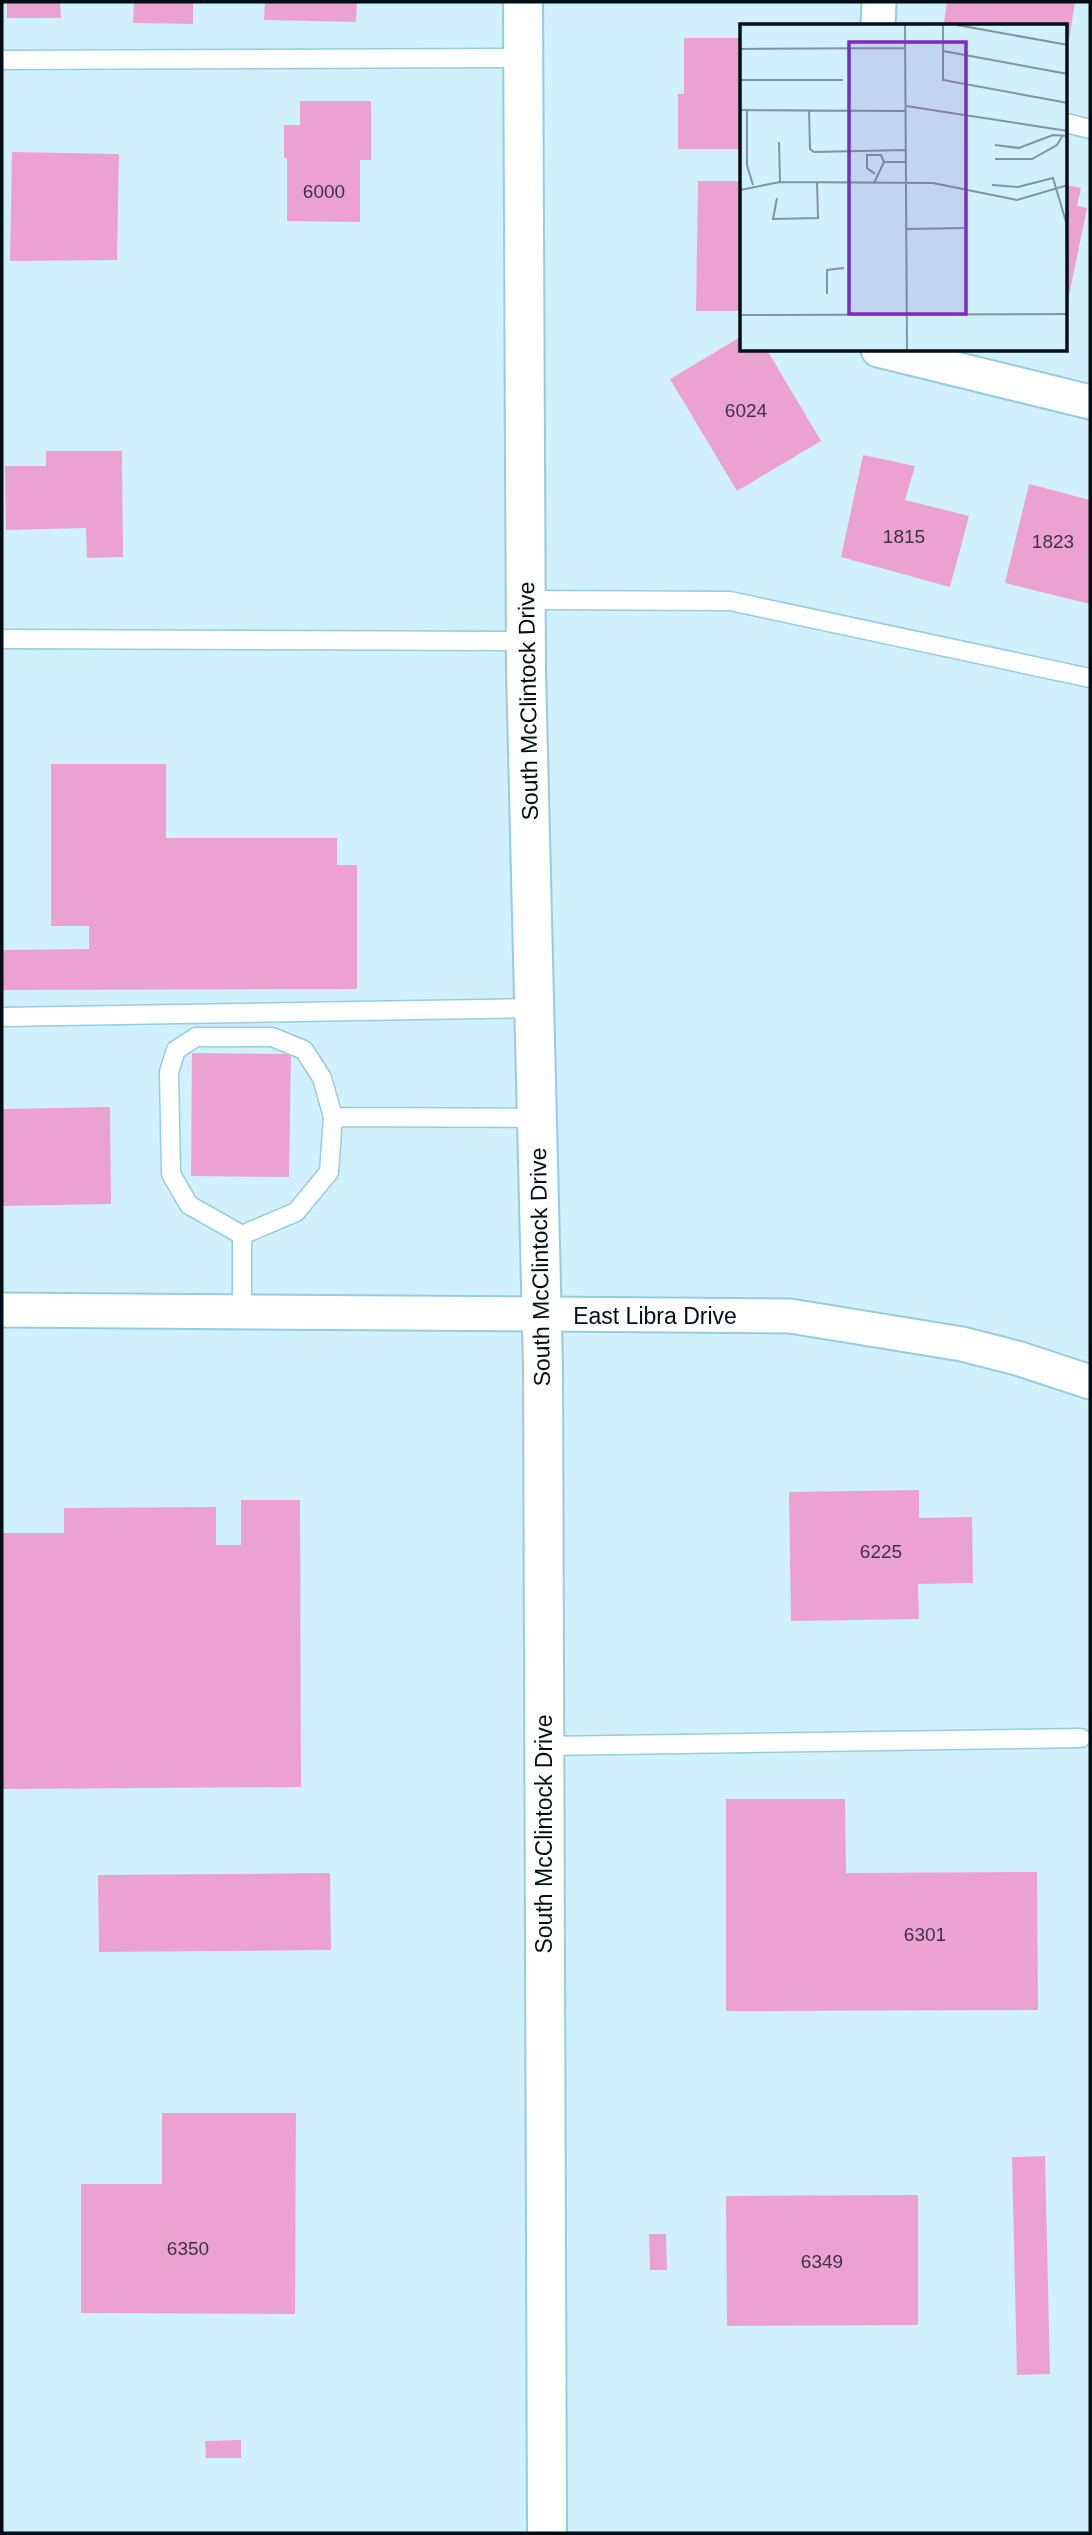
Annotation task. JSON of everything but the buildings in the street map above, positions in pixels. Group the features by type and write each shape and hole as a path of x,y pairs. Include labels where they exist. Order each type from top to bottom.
{"main road":[{"name":"South McClintock Drive","path":"523,2 527,641 542,1316 547,2533"}],"street":[{"path":"878,24 879,2"},
{"path":"882,352 1090,402"},
{"name":"East Libra Drive","path":"2,1310 790,1316 962,1344 1017,1358 1090,1382"}],"lane":[{"path":"2,60 523,58"},
{"path":"1068,124 1090,129"},
{"path":"527,600 730,601 1090,678"},
{"path":"2,639 527,641"},
{"path":"2,1017 534,1008"},
{"path":"196,1037 272,1037 304,1050 322,1078 333,1117 329,1172 296,1212 242,1235 189,1205 171,1174 169,1072 176,1050 196,1037"},
{"path":"333,1117 537,1118"},
{"path":"242,1235 242,1311"},
{"path":"544,1746 1081,1738"}]}
